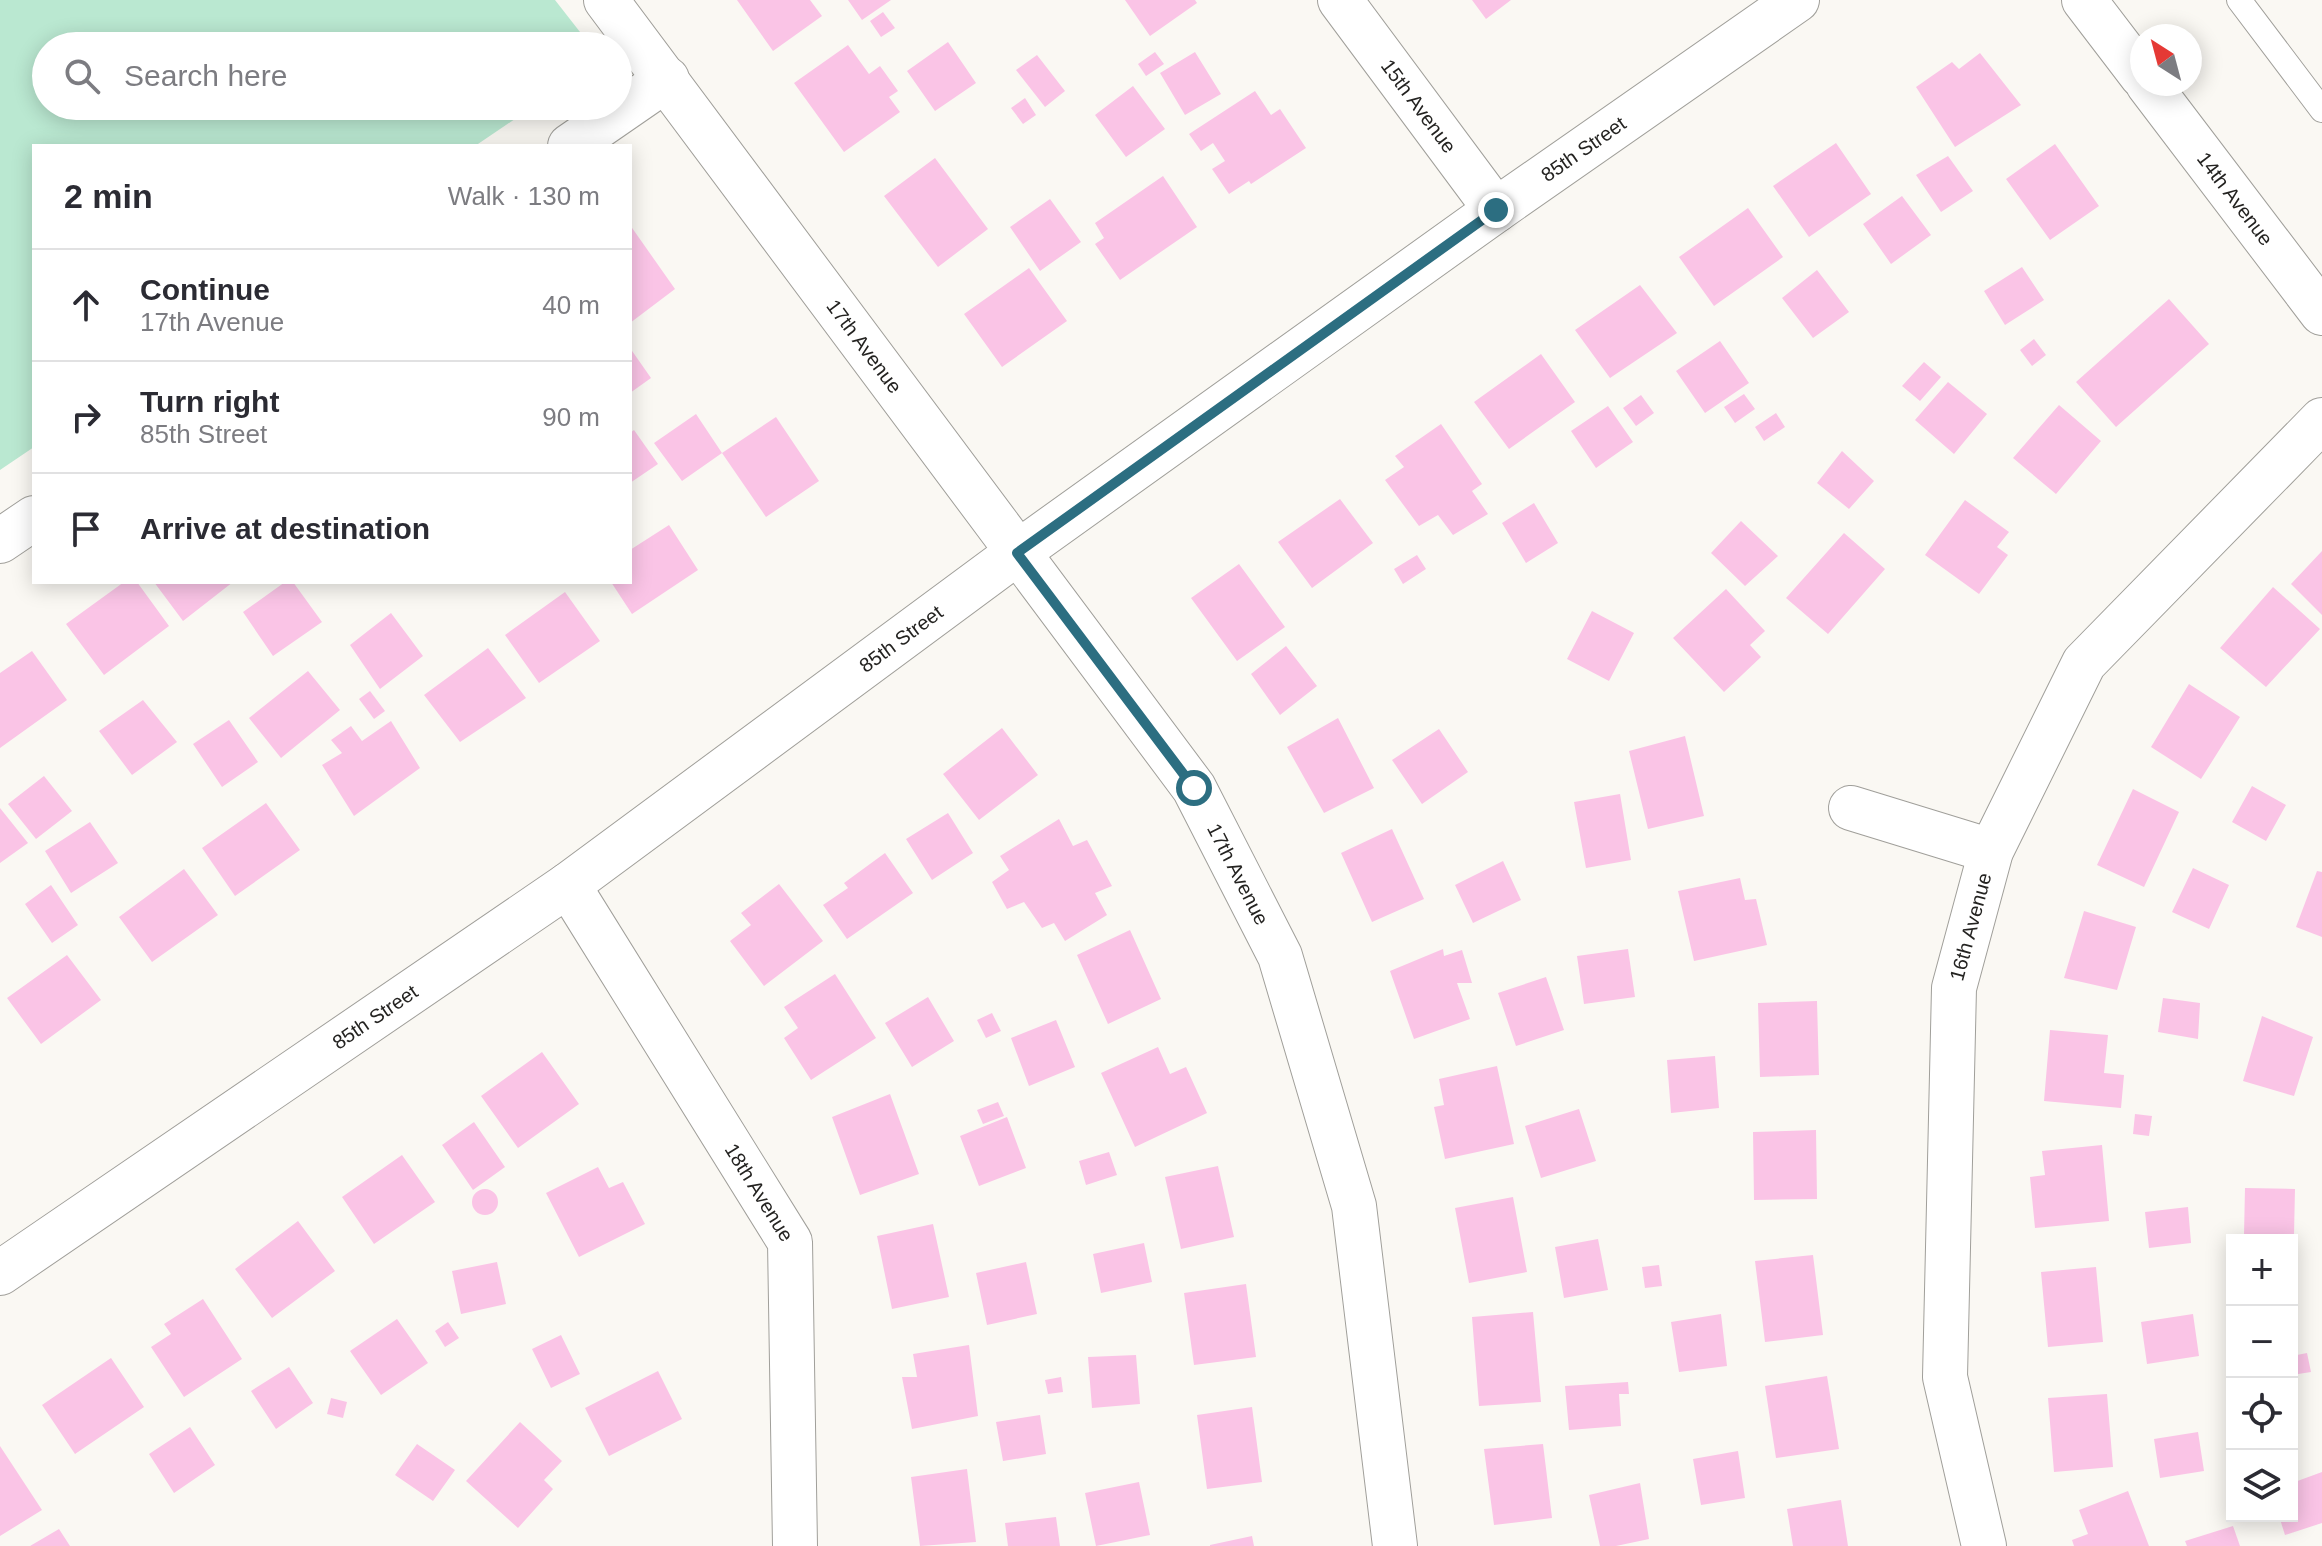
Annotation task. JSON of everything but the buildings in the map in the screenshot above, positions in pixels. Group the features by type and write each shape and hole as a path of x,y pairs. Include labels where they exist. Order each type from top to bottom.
{"street":[{"name":"17th Avenue","path":"606,0 631,32"},
{"name":"15th Avenue","path":"1340,0 1496,210"},
{"name":"85th Street","path":"0,1273 568,885 1017,553 1496,210 1797,0"},
{"path":"2084,0 2130,60"},
{"name":"17th Avenue","path":"632,34 1194,788 1280,956 1354,1206 1395,1546"},
{"path":"632,103 667,79"},
{"name":"14th Avenue","path":"2157,96 2322,313"},
{"path":"573,144 608,120"},
{"name":"16th Avenue","path":"1984,1546 1945,1377 1954,988 1991,851 2084,663 2322,420"},
{"path":"0,541 32,519"},
{"path":"1851,808 1991,851"},
{"name":"18th Avenue","path":"568,885 790,1242 795,1546"}],"lane":[{"path":"2239,0 2322,110"}],"green space":[{"path":"0,0 555,0 580,32 32,32 32,120 513,120 478,144 32,144 32,448 0,470"}],"route":[{"path":"1194,788 1017,553 1496,210"}]}
